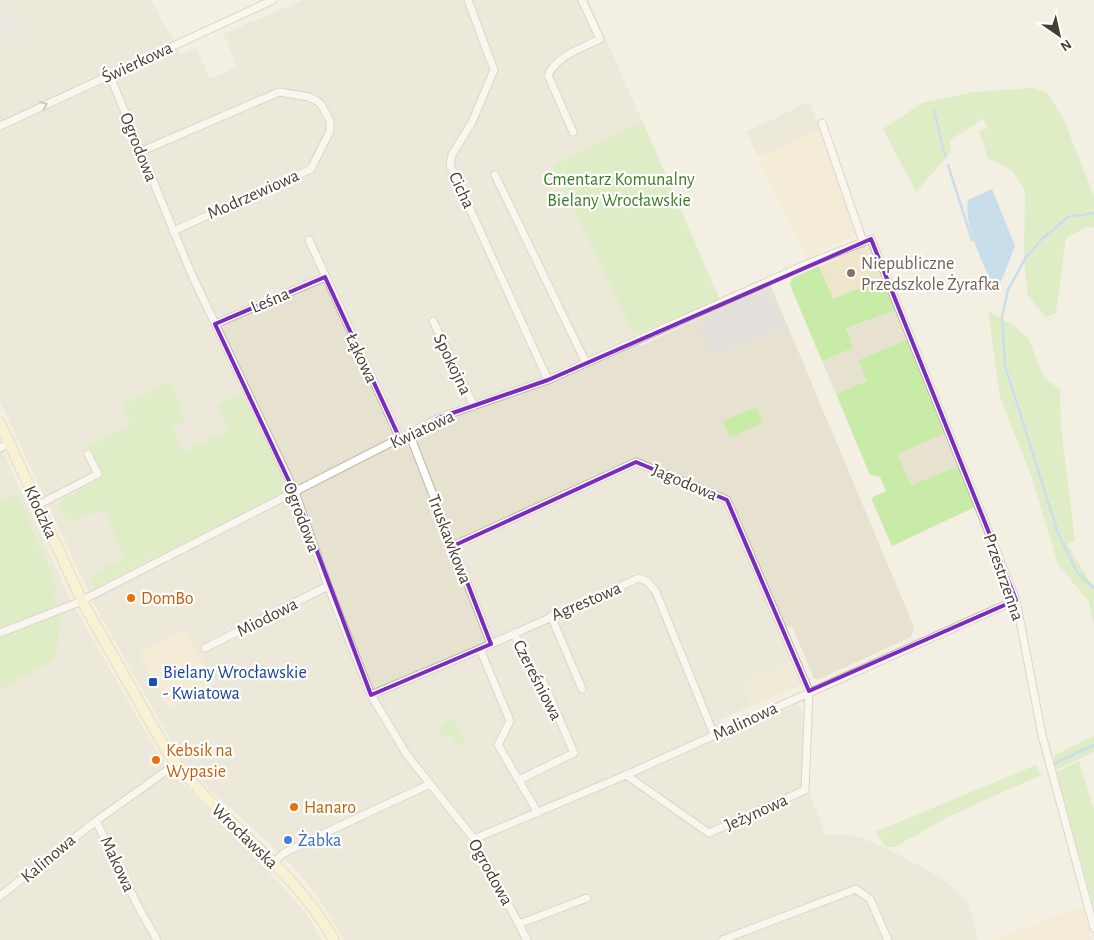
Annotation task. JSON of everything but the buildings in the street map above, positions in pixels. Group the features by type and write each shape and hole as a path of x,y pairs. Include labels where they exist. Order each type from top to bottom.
{"main road":[{"name":"Kłodzka","path":"0,423 5,445 38,505 82,601"},
{"name":"Wrocławska","path":"82,601 152,727 176,764 222,815 273,863 309,902 334,940"}],"street":[{"name":"Świerkowa","path":"0,126 274,0"},
{"name":"Cicha","path":"468,0 494,70 472,122 452,155 450,165 548,380"},
{"path":"573,132 548,75 551,68 567,55 600,39 582,0"},
{"name":"Ogrodowa","path":"110,76 173,231 295,492 328,586 371,695 389,727 430,784 474,839 526,940"},
{"name":"Modrzewiowa","path":"142,151 279,92 309,97 317,101 322,104 330,121 330,131 311,169 173,231"},
{"path":"822,123 864,242"},
{"path":"495,175 586,363"},
{"name":"Kwiatowa","path":"0,633 82,601 441,418 548,380 771,280 871,239"},
{"name":"Przestrzenna","path":"871,239 1016,600 1042,735 1094,928"},
{"name":"Łąkowa","path":"309,240 400,438"},
{"name":"Leśna","path":"215,324 325,277"},
{"name":"Spokojna","path":"433,322 474,406"},
{"name":"Truskawkowa","path":"409,433 491,644"},
{"path":"38,505 98,474 88,454"},
{"name":"Jagodowa","path":"453,546 636,462 727,500 809,691"},
{"name":"Agrestowa","path":"371,695 639,578 648,582 656,592 714,735"},
{"name":"Miodowa","path":"205,648 328,586"},
{"name":"Malinowa","path":"474,839 538,814 809,691 1016,600"},
{"path":"551,616 582,689"},
{"name":"Czereśniowa","path":"514,633 532,673 542,679 574,754 519,780"},
{"path":"480,649 510,721 498,745 538,814"},
{"name":"Jeżynowa","path":"626,775 709,833 805,790 809,691"},
{"name":"Makowa","path":"157,940 96,821 176,764"},
{"path":"273,863 284,853 430,784"},
{"name":"Kalinowa","path":"0,896 96,821"},
{"path":"722,940 848,890 860,890 870,898 888,940"},
{"path":"519,924 587,898"}],"highlighted area":[{"path":"871,239 1016,600 809,691 727,500 636,462 453,546 491,644 371,695 297,498 215,324 325,277 400,439 441,417 548,380"}],"shaded area":[{"path":"0,0 151,0 181,54 196,47 210,79 237,67 223,34 303,0 588,0 643,122 552,165 634,335 641,346 770,284 914,627 911,637 819,679 814,678 792,626 779,629 792,660 742,681 752,706 721,719 721,737 798,704 802,709 810,795 826,835 849,835 862,838 902,856 944,880 969,904 978,940 344,940 322,903 300,874 277,850 208,788 181,758 94,604 0,401"},
{"path":"17,12 26,32 0,44 0,20"},
{"path":"806,103 810,103 820,130 758,157 746,132"},
{"path":"820,130 856,234 807,258 758,157"},
{"name":"Niepubliczne Przedszkole Żyrafka","path":"864,246 870,248 882,279 833,300 819,267"},
{"path":"768,289 786,326 713,357 700,331 706,327 703,319"},
{"path":"895,310 907,340 858,360 867,381 836,394 822,361 853,348 846,330"},
{"path":"945,433 958,466 911,485 898,453"},
{"path":"0,445 70,599 156,750 170,770 287,891 305,912 322,940 0,940"},
{"path":"184,629 216,683 169,709 139,653"},
{"path":"792,660 801,681 799,686 752,706 742,681"},
{"path":"1082,906 1092,940 995,940 1014,932"}],"green space":[{"path":"1035,88 1047,93 1063,118 1094,196 1094,227 1084,228 1066,238 1056,313 1046,317 1028,296 1024,261 1025,190 1012,170 988,158 979,132 987,127 983,119 950,140 951,152 916,192 883,129 922,103 974,92"},
{"name":"Cmentarz Komunalny Bielany Wrocławskie","path":"643,122 720,300 634,335 552,165"},
{"path":"819,266 833,299 882,279 895,310 846,329 853,348 822,361 790,285 792,278"},
{"path":"988,311 1014,326 1028,338 1044,377 1060,390 1061,426 1075,541 1067,544 1094,588 1094,626 1089,602 1058,564 1032,478 1000,397"},
{"path":"907,340 945,433 898,454 911,485 958,466 975,507 892,546 871,498 886,491 880,477 870,475 836,394 867,381 858,360"},
{"path":"170,381 185,420 172,427 183,452 229,429 218,405 241,393 293,488 94,588 89,576 123,558 105,509 67,523 57,504 101,478 85,446 130,426 122,404"},
{"path":"756,407 763,423 730,437 723,421"},
{"path":"18,494 58,589 54,595 62,614 55,660 0,689 0,502"},
{"path":"451,718 467,741 458,745 449,733 443,737 437,729"},
{"path":"1094,736 1094,752 1056,770 1054,755"},
{"path":"1079,761 1094,811 1094,907 1055,773"},
{"path":"1036,765 1041,775 950,816 895,847 886,847 875,832"}],"water":[{"path":"992,189 1015,246 999,287 993,287 980,256 971,232 967,210 968,200"}],"waterway":[{"path":"934,110 945,156"},
{"path":"948,165 972,240"},
{"path":"1094,213 1068,217 1043,238 1026,257 1008,290 1002,317 1005,366 1058,533 1077,572 1094,588"},
{"path":"1053,764 1094,745"}],"place":[{"name":"Niepubliczne Przedszkole Żyrafka","path":"851,273"},
{"name":"DomBo","path":"131,598"},
{"name":"Bielany Wrocławskie - Kwiatowa","path":"153,682"},
{"name":"Kebsik na Wypasie","path":"156,760"},
{"name":"Hanaro","path":"294,807"},
{"name":"Żabka","path":"288,840"}]}
